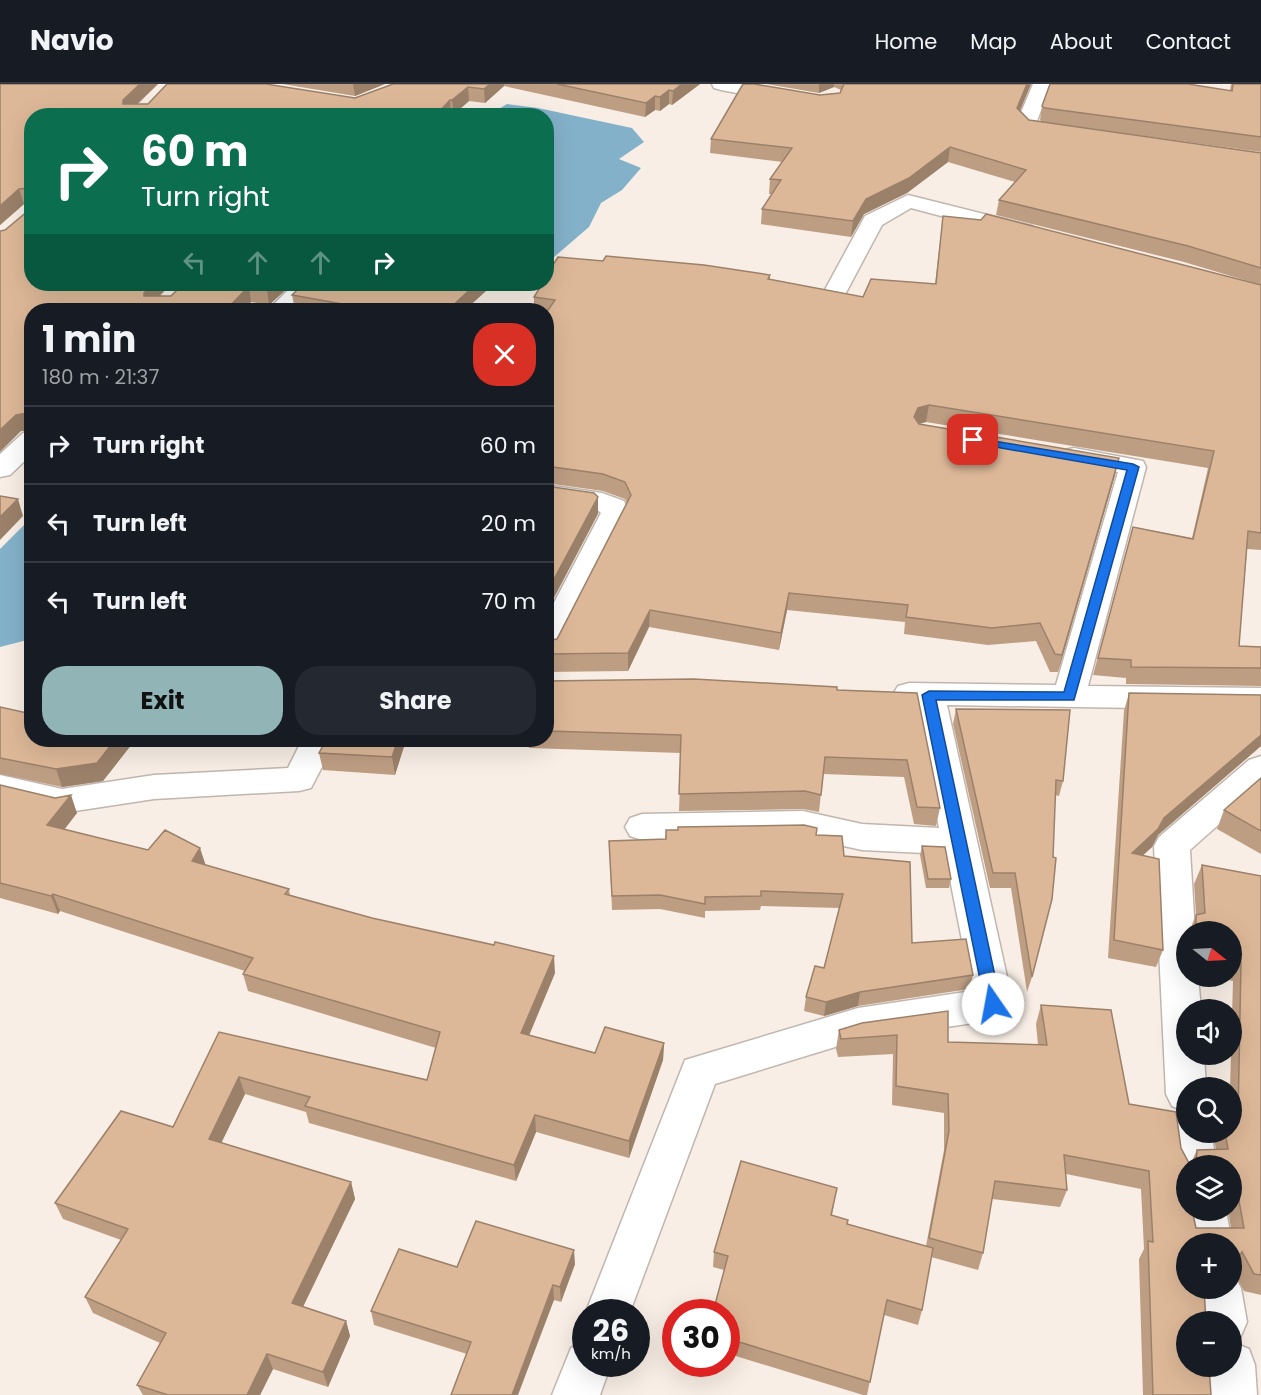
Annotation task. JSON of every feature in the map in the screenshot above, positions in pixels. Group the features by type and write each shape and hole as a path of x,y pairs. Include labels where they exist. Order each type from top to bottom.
{"street":[{"path":"721,84 807,99"},
{"path":"1042,84 1027,122 1035,129 1083,136"},
{"path":"833,297 873,221 908,201 1045,236"},
{"path":"285,303 294,291"},
{"path":"0,470 24,447"},
{"path":"1054,453 1133,467 1070,696"},
{"path":"554,495 602,501 614,507 615,513 554,631"},
{"path":"882,693 1261,699"},
{"path":"612,1299 699,1072 858,1024 993,1004 929,695"},
{"path":"0,787 62,801 154,787 299,779 315,747"},
{"path":"1185,1077 1172,846 1261,768"},
{"path":"642,827 802,825 862,837 959,842"},
{"path":"577,1395 583,1377"},
{"path":"1232,1377 1233,1395"}],"water":[{"path":"507,104 538,108 500,108"},
{"path":"554,111 632,128 644,142 619,159 641,168 622,190 601,203 589,227 554,257"},
{"path":"24,525 24,641 0,647 0,549"}],"building":[{"path":"0,84 140,84 123,100 123,104 148,104 167,84 266,84 355,98 393,84 490,84 484,89 468,87 442,108 24,108 24,188 19,189 0,206"},
{"path":"557,84 682,84 660,97 655,96 646,103"},
{"path":"743,84 820,95 840,93 844,84 1027,84 1017,108 1029,120 1261,153 1261,268 1188,246 999,200 1026,170 950,147 909,178 866,199 853,221 762,209 781,180 770,179 792,148 711,139"},
{"path":"1050,84 1188,84 1232,91 1233,84 1261,84 1261,137 1045,108 1042,106"},
{"path":"24,214 24,291 146,291 144,296 171,296 176,291 244,291 233,303 24,303 24,414 16,415 0,430 0,231 5,230"},
{"path":"986,214 1261,285 1261,533 1248,531 1239,646 1261,647 1261,668 1131,667 1131,660 1098,658 1133,527 1193,539 1214,451 929,405 918,408 914,417 919,424 1119,458 1062,655 1055,654 1040,623 992,628 906,617 908,605 789,593 781,633 650,610 628,653 554,654 554,640 557,639 631,495 625,482 603,474 554,467 553,303 555,300 534,297 538,291 554,291 554,263 558,257 603,261 606,256 704,265 770,275 768,279 863,297 871,279 936,284 943,216 981,220"},
{"path":"296,291 468,291 456,303 337,303 292,295"},
{"path":"554,487 594,493 598,497 554,579"},
{"path":"0,496 18,499 0,517"},
{"path":"694,679 837,687 837,690 917,693 940,808 917,807 907,760 825,757 821,795 805,791 679,794 681,735 554,731 554,681"},
{"path":"1129,693 1261,695 1261,735 1164,818 1158,829 1132,853 1159,859 1163,950 1114,940"},
{"path":"0,707 24,712 24,747 110,747 97,763 56,769 0,758"},
{"path":"956,709 1070,710 1063,781 1056,780 1053,857 1056,858 1052,899 1032,977 1015,873 993,873"},
{"path":"322,747 396,747 392,757 319,753"},
{"path":"1261,778 1261,831 1224,810"},
{"path":"0,785 55,798 71,795 47,825 148,850 165,830 200,848 192,861 289,889 285,894 372,918 554,956 521,1033 595,1053 605,1027 664,1043 629,1141 535,1115 514,1165 305,1106 310,1097 239,1077 209,1139 351,1182 292,1303 346,1321 323,1372 267,1354 247,1395 168,1395 137,1385 166,1333 85,1297 128,1229 55,1203 121,1111 173,1127 219,1032 427,1080 440,1032 243,974 253,958 53,894 51,896 0,883"},
{"path":"804,825 817,828 816,835 842,836 844,856 910,862 912,943 966,939 973,975 860,992 826,1002 806,997 815,966 824,968 843,894 761,891 761,896 705,897 705,904 660,895 612,896 609,841 666,839 666,830 678,830 678,827"},
{"path":"922,846 945,847 951,879 928,879"},
{"path":"1202,865 1261,876 1261,1275 1254,1274 1242,1252 1242,1233 1176,1233 1176,1299 1205,1299 1205,1311 1176,1311 1176,1377 1210,1377 1211,1395 1153,1395 1148,1241 1153,1242 1149,1171 1064,1155 1067,1190 995,1181 983,1253 929,1238 949,1131 948,1094 896,1086 897,1035 841,1039 839,1030 862,1023 948,1011 948,1042 1047,1045 1041,1005 1111,1010 1129,1104 1176,1112 1176,1143 1180,1143 1185,1155 1176,1155 1176,1221 1194,1221 1196,1228 1244,1228 1242,1155 1197,1155 1197,1150 1228,1149 1227,1143 1242,1143 1242,1077 1239,1077 1239,1065 1242,1065 1242,921 1196,921 1196,915 1205,913"},
{"path":"741,1161 837,1188 831,1215 848,1220 847,1224 933,1248 922,1310 887,1300 870,1382 740,1342 740,1299 716,1299 728,1256 714,1252"},
{"path":"476,1221 574,1250 560,1287 553,1285 512,1395 451,1395 471,1342 371,1311 399,1249 457,1267"}],"route":[{"path":"973,440 1133,467 1070,696 929,695 993,1004"}]}
